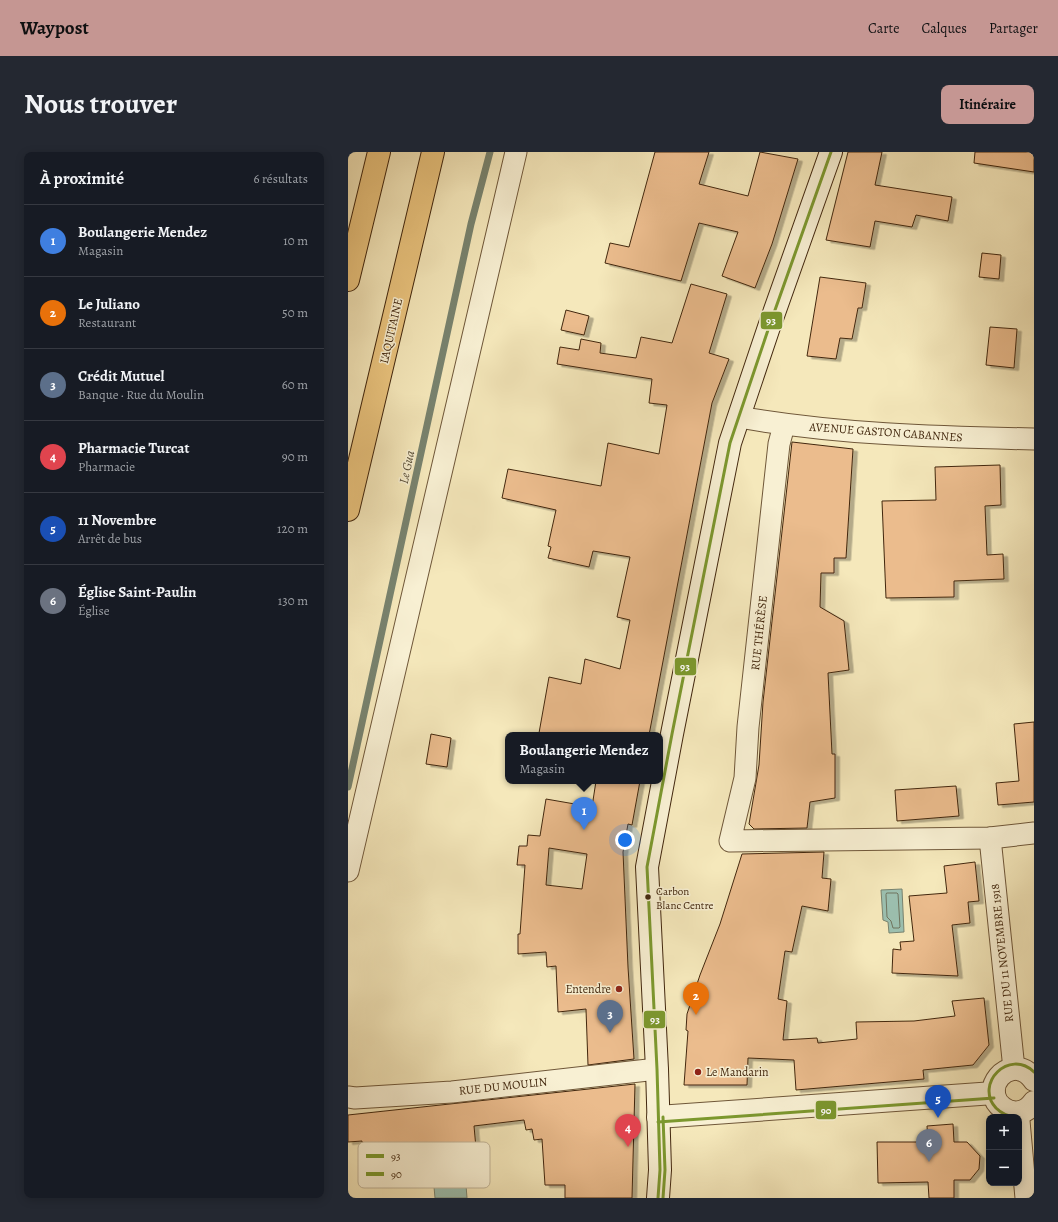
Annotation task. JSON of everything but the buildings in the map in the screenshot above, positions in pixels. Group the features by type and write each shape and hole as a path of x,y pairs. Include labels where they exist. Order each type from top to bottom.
{"highway":[{"path":"348,280 378,152"},
{"name":"L'AQUITAINE","path":"348,510 433,152"}],"main road":[{"path":"663,782 730,443 831,152"},
{"path":"658,1198 660,1170 657,1069 647,867 663,784"},
{"path":"1022,1113 1011,1112 1000,1106 994,1093 994,1086 997,1080 1007,1071 1014,1069 1028,1073 1034,1080"},
{"path":"658,1117 994,1093"}],"street":[{"path":"348,871 516,152"},
{"name":"AVENUE GASTON CABANNES","path":"739,417 784,425 908,436 1034,439"},
{"name":"RUE THÉRÈSE","path":"784,425 779,444 748,727 745,778 730,841 990,838"},
{"path":"990,838 1034,833"},
{"name":"RUE DU 11 NOVEMBRE 1918","path":"990,838 1014,1069"},
{"name":"RUE DU MOULIN","path":"348,1097 355,1098 452,1092 657,1069"},
{"path":"1022,1113 1026,1198"}],"water":[{"path":"902,889 904,932 889,933 888,922 883,920 881,890"},
{"path":"434,1188 466,1188 467,1198 435,1198"}],"waterway":[{"name":"Le Gua","path":"348,787 471,224 490,152"}],"transit line":[{"name":"93","path":"663,782 730,443 831,152"},
{"name":"93","path":"658,1198 660,1170 657,1069 647,867 663,784"},
{"name":"90","path":"1004,1114 996,1108 990,1099 989,1089 997,1072 1014,1064 1024,1066 1034,1072"},
{"name":"90","path":"658,1122 994,1098"},
{"name":"90","path":"663,1117 665,1170 663,1198"}],"place":[{"name":"Boulangerie Mendez","path":"584,830"},
{"name":"Carbon Blanc Centre","path":"648,897"},
{"name":"Entendre","path":"619,989"},
{"name":"Le Juliano","path":"696,1015"},
{"name":"Crédit Mutuel","path":"610,1033"},
{"name":"Le Mandarin","path":"698,1072"},
{"name":"11 Novembre","path":"938,1118"},
{"name":"Pharmacie Turcat","path":"628,1147"},
{"name":"Église Saint-Paulin","path":"929,1162"}]}
